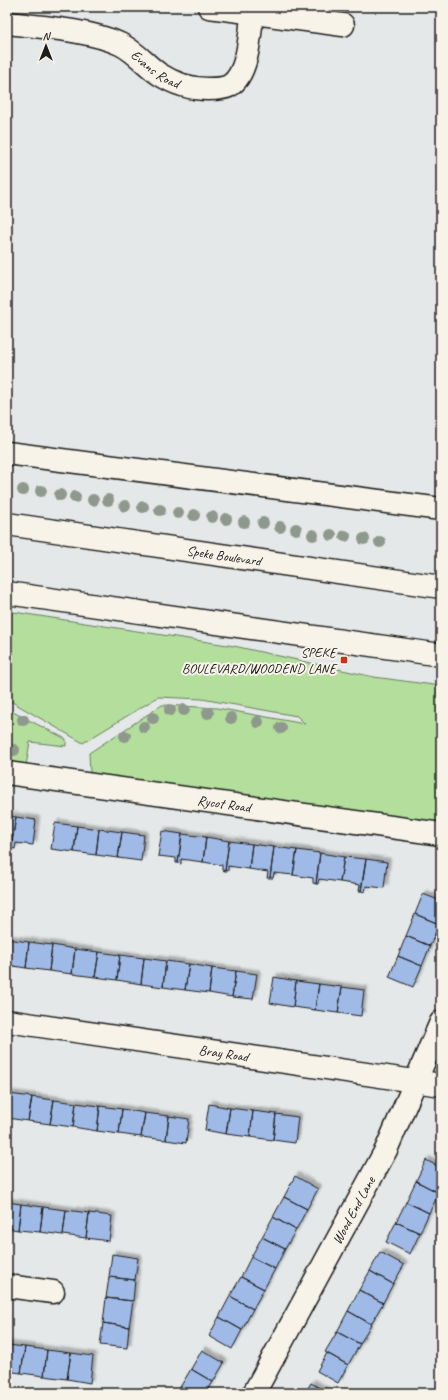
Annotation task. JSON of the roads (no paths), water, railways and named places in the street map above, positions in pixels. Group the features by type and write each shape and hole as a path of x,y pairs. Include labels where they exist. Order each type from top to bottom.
{"main road":[{"path":"209,7 253,10 343,25"},
{"name":"Evans Road","path":"7,23 73,32 121,44 159,74 174,82 201,89 215,89 228,87 236,80 243,67 253,10"},
{"path":"7,453 441,510"},
{"name":"Speke Boulevard","path":"7,524 441,587"},
{"path":"7,593 441,655"},
{"name":"Rycot Road","path":"7,773 441,834"},
{"name":"Bray Road","path":"7,1021 441,1085"},
{"name":"Wood End Lane","path":"254,1393 386,1150 441,1022"},
{"path":"7,1286 53,1292"}],"place":[{"name":"SPEKE BOULEVARD/WOODEND LANE","path":"344,660"}]}
